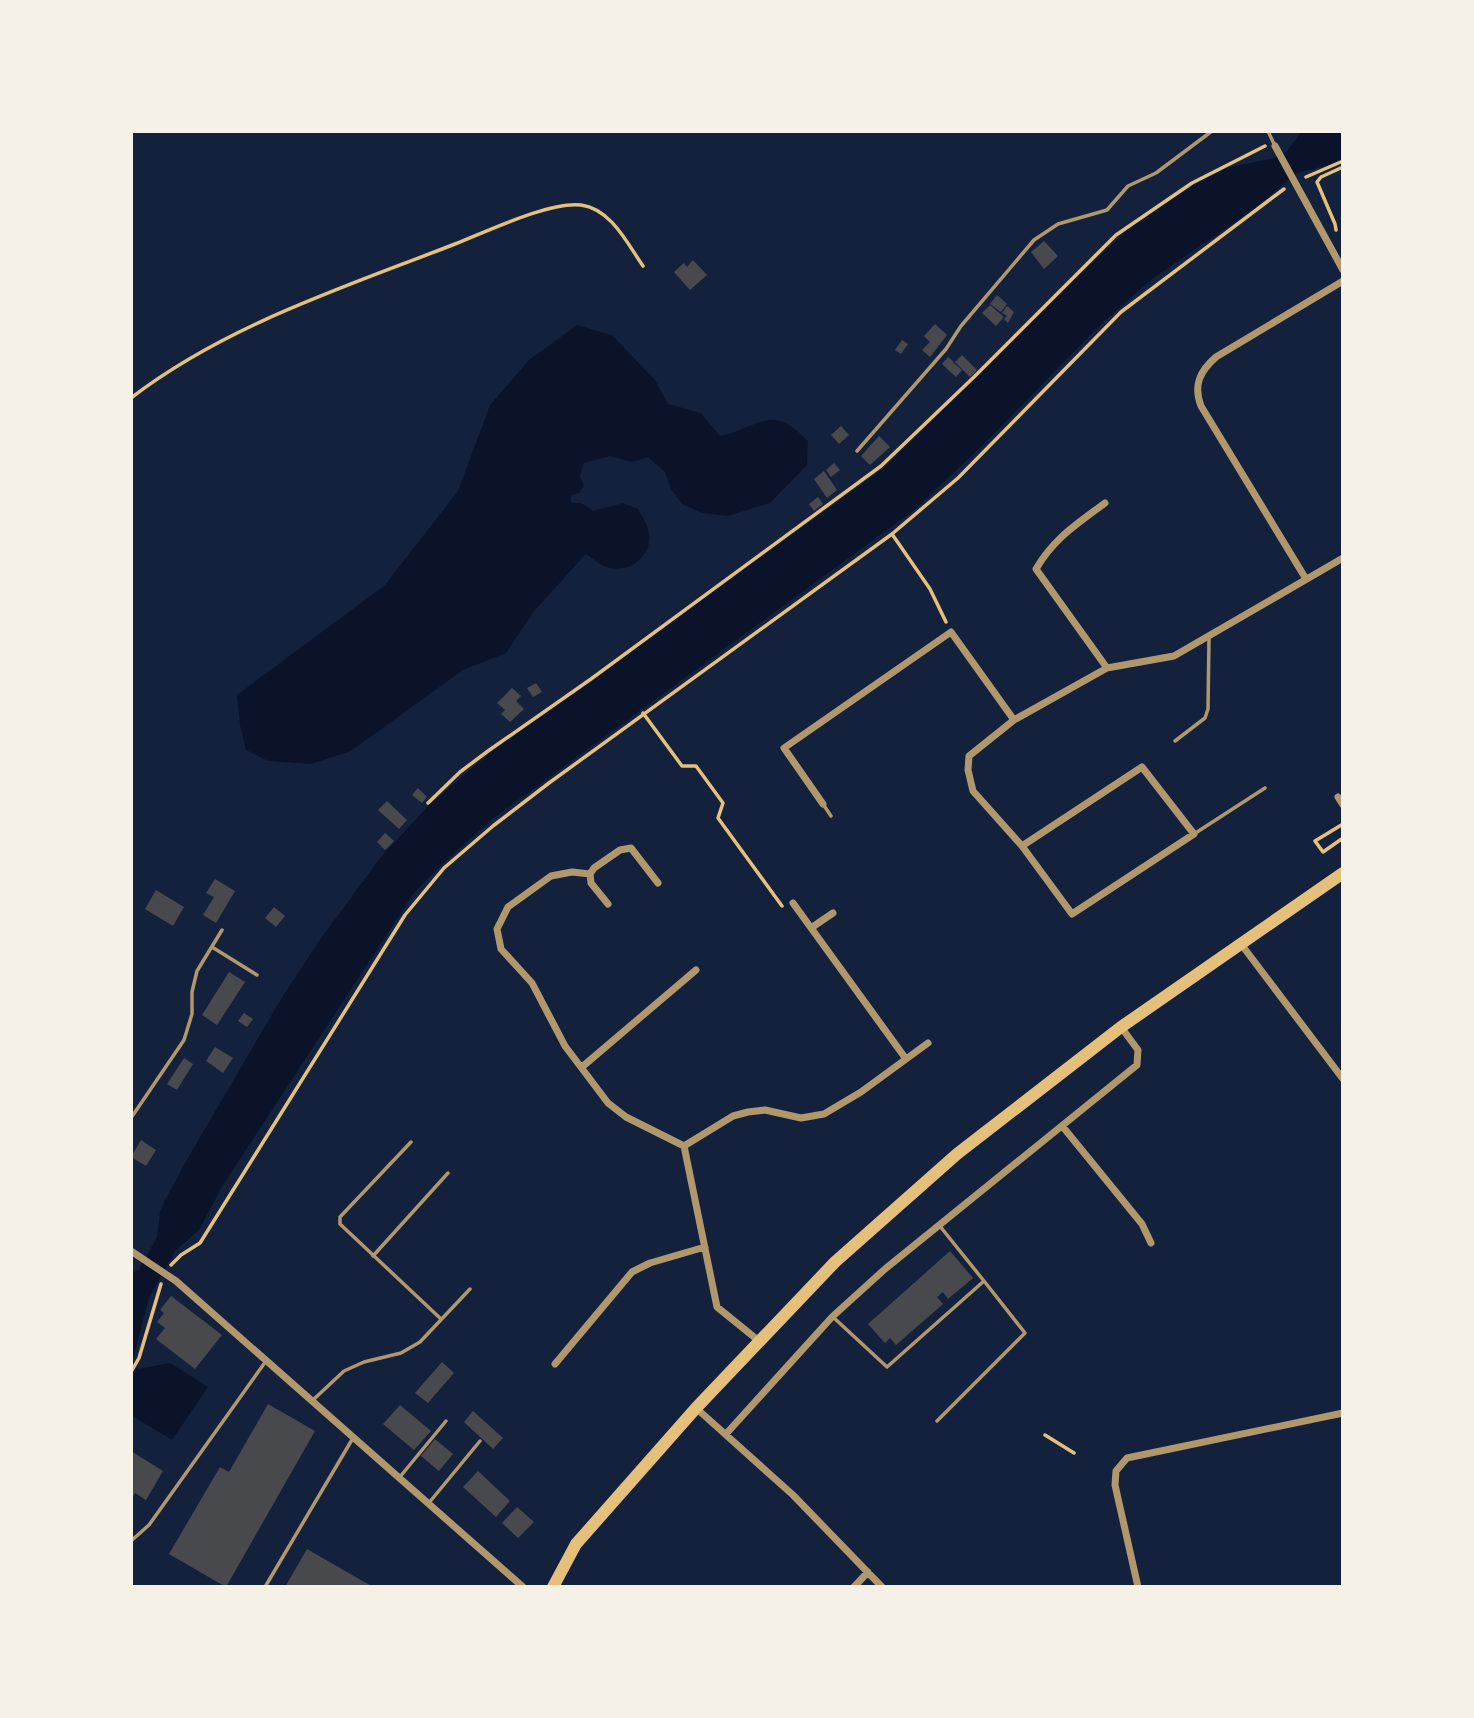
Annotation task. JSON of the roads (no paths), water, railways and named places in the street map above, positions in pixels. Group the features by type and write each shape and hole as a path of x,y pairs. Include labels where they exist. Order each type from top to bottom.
{"main road":[{"path":"553,1587 576,1544 696,1408 835,1262 957,1154 1121,1027 1343,873"}],"street":[{"path":"1275,146 1343,270"},
{"path":"1306,579 1201,406 1197,391 1198,377 1216,358 1343,281"},
{"path":"1105,503 1048,548 1036,569 1107,668"},
{"path":"1022,846 1142,767 1194,834 1072,914 1022,846 973,791 968,771 969,756 1014,720 1107,668 1174,656 1343,558"},
{"path":"823,804 781,750 951,632 1014,720"},
{"path":"1338,797 1343,805"},
{"path":"608,904 591,883 590,874 594,867 620,850 631,848 658,883"},
{"path":"590,874 572,872 551,876 508,907 501,916 497,929 504,954 532,983 565,1046 608,1104 626,1117 684,1146"},
{"path":"793,903 906,1059"},
{"path":"811,928 833,913"},
{"path":"1241,944 1343,1079"},
{"path":"582,1067 696,970"},
{"path":"726,1434 832,1317 885,1269 1138,1065 1139,1052 1121,1027"},
{"path":"684,1146 733,1116 748,1112 765,1110 801,1118 824,1114 861,1092 928,1043"},
{"path":"1063,1127 1142,1224 1151,1243"},
{"path":"684,1146 717,1307 759,1341"},
{"path":"555,1364 632,1272 650,1263 705,1247"},
{"path":"132,1252 176,1281 523,1587"},
{"path":"696,1408 793,1495 882,1587"},
{"path":"1138,1587 1115,1485 1116,1471 1127,1458 1343,1413"},
{"path":"855,1587 868,1572"}],"lane":[{"path":"857,451 946,349 961,326 1034,240 1058,224 1107,210 1128,186 1156,173 1212,131"},
{"path":"1268,131 1275,146"},
{"path":"1175,741 1206,718 1209,636"},
{"path":"1194,834 1265,788"},
{"path":"823,804 831,816"},
{"path":"131,1118 184,1040 192,1014 192,992 197,971 222,930"},
{"path":"212,947 257,975"},
{"path":"411,1142 340,1217 340,1224 441,1320"},
{"path":"373,1256 448,1173"},
{"path":"937,1421 1025,1333 939,1225"},
{"path":"832,1317 887,1367 984,1281"},
{"path":"312,1401 344,1371 364,1362 401,1353 421,1342 470,1289"},
{"path":"131,1541 149,1525 266,1361"},
{"path":"399,1478 446,1421"},
{"path":"265,1587 353,1438"},
{"path":"428,1504 480,1441"}],"water":[{"path":"1302,131 1343,131 1343,159 1297,173 1254,209 1152,279 1100,325 984,444 913,511 491,820 414,893 223,1185 199,1230 175,1251 149,1298 132,1363 138,1369 170,1363 208,1387 172,1440 131,1415 131,1273 139,1270 157,1237 160,1212 165,1200 281,999 317,944 380,858 429,805 491,752 884,468 1135,223 1201,180 1226,168 1274,158 1287,151"},
{"path":"577,325 612,335 655,380 668,404 701,413 720,436 765,420 784,422 808,441 807,465 770,503 728,516 702,513 682,504 671,489 665,472 648,457 632,462 610,456 584,463 580,476 584,486 579,493 572,495 570,500 593,511 623,503 638,509 646,524 649,542 644,555 638,561 618,569 610,568 586,554 535,610 506,653 463,670 351,751 311,764 268,761 246,750 237,695 385,585 458,491 490,405 529,360"}]}
